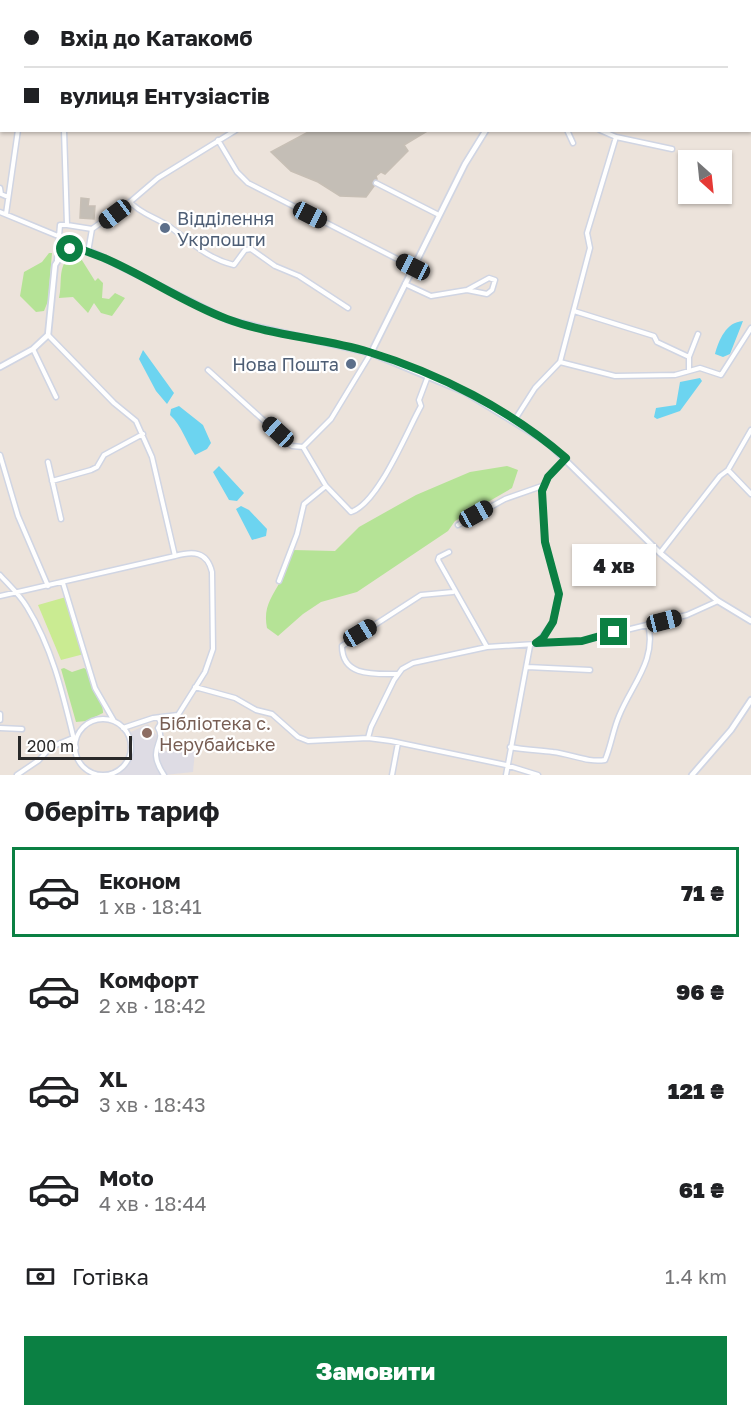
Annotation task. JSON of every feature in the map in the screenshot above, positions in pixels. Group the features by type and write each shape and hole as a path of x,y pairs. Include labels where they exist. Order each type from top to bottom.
{"street":[{"path":"6,214 18,132"},
{"path":"64,132 67,225"},
{"path":"303,447 331,419 371,353 465,164 485,132"},
{"path":"568,132 573,143"},
{"path":"604,132 615,137 672,149"},
{"path":"86,251 92,229 130,202 158,178 227,133"},
{"path":"514,421 535,388 560,362 590,248 587,233 615,137"},
{"path":"218,140 237,172 248,183 413,267"},
{"path":"376,183 440,215"},
{"path":"0,188 1,194 8,197"},
{"path":"130,202 141,213 169,226 215,259 234,266 246,250 251,249 274,266 299,276 348,308"},
{"path":"0,212 58,236 228,320 371,353 465,392 547,442 566,458 660,553 718,601 751,621"},
{"path":"0,368 33,349 48,335 60,225 92,229"},
{"path":"57,261 70,249 86,251"},
{"path":"405,284 435,296 466,290 489,278 495,280 492,290 487,294 466,290"},
{"path":"574,311 654,336 657,342 689,357"},
{"path":"560,362 615,376 653,376 708,368 721,375 751,328"},
{"path":"689,371 689,357 698,334"},
{"path":"48,335 114,403 132,416 143,434 158,477 175,556"},
{"path":"33,349 56,398"},
{"path":"208,369 292,446 303,447"},
{"path":"303,447 326,486 349,511 354,512 363,506 374,491 421,405 419,400 428,376"},
{"path":"660,553 720,476 728,470 751,430"},
{"path":"52,481 97,467 104,455 143,434"},
{"path":"0,455 18,516 48,586"},
{"path":"458,525 505,499 543,486 566,458"},
{"path":"48,462 61,519"},
{"path":"728,470 751,494"},
{"path":"279,581 297,534 304,504 326,486"},
{"path":"368,738 371,727 398,674 413,663 487,647 530,646 543,638 553,622 559,594 545,542 543,486"},
{"path":"0,596 192,552 203,555 208,560 212,572 213,649 209,664 178,715 123,728"},
{"path":"449,552 439,557 438,561 453,592 487,647"},
{"path":"0,575 27,606 55,664 78,757 86,768 97,774 108,775 120,769 130,756 131,743 123,728 114,722 101,720 88,724 79,735 76,748"},
{"path":"63,583 95,688 114,722"},
{"path":"398,674 376,674 351,668 345,662 342,646 421,595 453,592"},
{"path":"536,643 582,641 687,615 718,601"},
{"path":"510,747 534,752 552,751 593,761 605,760 619,716 647,665 650,653 648,624"},
{"path":"506,775 506,765 530,646"},
{"path":"527,667 590,670"},
{"path":"195,687 235,698 256,710 272,714 298,737 308,741 368,738 506,765 538,775"},
{"path":"692,775 730,730 751,700"},
{"path":"0,714 0,720"},
{"path":"158,728 161,723 159,718"},
{"path":"150,721 158,728 160,738 154,756 164,775"},
{"path":"0,728 22,729"},
{"path":"17,775 39,760 51,747 74,738"},
{"path":"392,775 398,743"}],"shaded area":[{"path":"148,724 157,736 153,749 154,763 161,775 119,775 127,762 133,742 131,732"},
{"path":"155,751 195,751 193,772 165,775"}],"green space":[{"path":"49,253 52,253 48,301 44,311 36,312 20,296 24,272 42,262"},
{"path":"74,255 80,257 95,281 98,278 103,283 102,298 109,299 115,293 125,298 112,316 101,313 94,303 88,313 73,297 59,298 62,268 68,258"},
{"path":"507,466 518,470 512,488 455,521 448,531 357,592 321,602 278,636 267,628 266,615 269,604 284,575 293,550 335,551 359,527 416,495 470,472"},
{"path":"66,597 84,654 61,660 38,605"},
{"path":"84,668 89,671 103,713 86,721 76,722 61,669 72,672"}],"water":[{"path":"743,321 730,354 723,357 715,354 728,328"},
{"path":"143,350 174,393 167,404 156,391 139,359"},
{"path":"700,378 702,381 680,411 657,419 654,417 656,408 676,405 680,382"},
{"path":"179,406 203,425 211,443 207,449 195,455 178,424 170,415 171,409"},
{"path":"219,466 244,493 237,501 229,500 213,472"},
{"path":"241,506 249,510 267,529 266,536 252,540 236,509"}],"building":[{"path":"308,132 426,132 404,145 408,151 385,174 381,172 376,176 377,179 373,181 374,186 366,197 340,196 318,182 291,171 271,152"},
{"path":"81,198 89,199 88,206 95,206 94,219 80,218"}],"place":[{"name":"Відділення Укрпошти","path":"165,228"},
{"name":"Нова Пошта","path":"351,364"},
{"name":"Бібліотека с. Нерубайське","path":"147,733"}],"route":[{"path":"70,249 83,250 118,264 228,320 371,353 438,379 465,392 547,442 566,458 548,477 542,491 545,542 559,594 553,622 543,638 536,643 556,644 582,641 614,632"}]}
